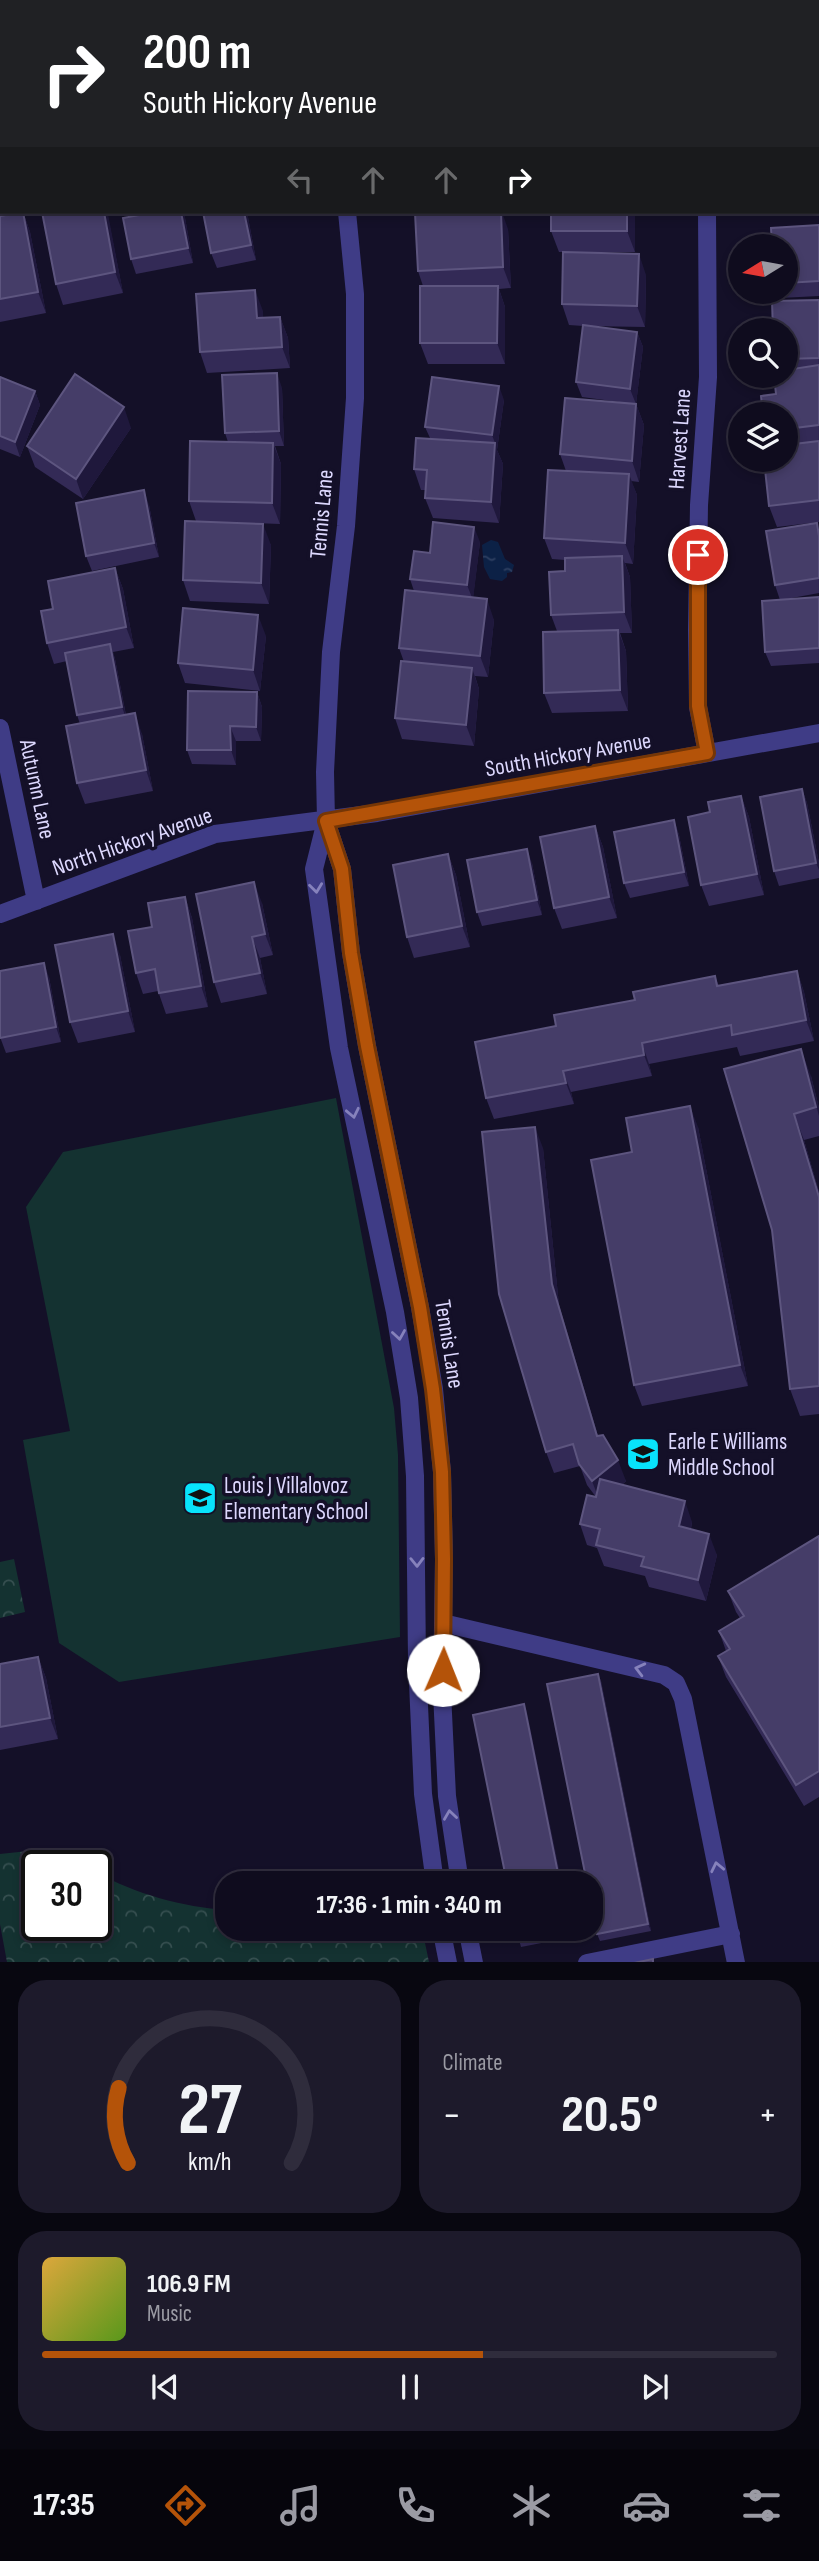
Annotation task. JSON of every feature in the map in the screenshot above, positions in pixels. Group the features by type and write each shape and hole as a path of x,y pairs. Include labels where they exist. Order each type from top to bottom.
{"street":[{"name":"Tennis Lane","path":"347,214 355,294 355,398 346,526 331,652 327,714 326,821 314,869 324,957 339,1048 395,1312 409,1398 415,1476 416,1661 423,1794 433,1871"},
{"name":"Harvest Lane","path":"707,214 708,377 699,505 697,630 698,706 707,753"},
{"name":"Autumn Lane","path":"0,728 36,901"},
{"name":"South Hickory Avenue","path":"326,821 819,733"},
{"name":"Tennis Lane","path":"326,821 342,869 351,953 367,1046 420,1307 433,1389 442,1472 442,1693 447,1796 458,1871"},
{"name":"North Hickory Avenue","path":"0,914 215,834 326,821"},
{"path":"443,1623 664,1675 676,1683 683,1699 736,1962"},
{"path":"587,1962 731,1934"},
{"path":"444,1941 448,1962"},
{"path":"470,1941 474,1962"}],"green space":[{"path":"336,1098 394,1408 398,1455 400,1637 119,1682 59,1643 23,1440 70,1431 26,1207 63,1152"},
{"path":"14,1559 25,1612 0,1618 0,1562"},
{"path":"21,1852 21,1941 112,1941 112,1880 160,1898 215,1909 215,1941 425,1941 429,1962 7,1962 0,1924 0,1854"}],"water":[{"path":"491,540 498,542 505,559 514,565 512,572 507,573 507,577 502,581 490,579 484,567 482,545"}],"building":[{"path":"23,214 38,292 0,299 0,216"},
{"path":"42,214 104,214 115,272 56,284"},
{"path":"145,214 181,214 188,248 131,259 123,218"},
{"path":"203,214 244,214 251,245 211,253"},
{"path":"415,214 501,214 503,267 418,271"},
{"path":"551,214 627,214 627,231 551,231"},
{"path":"819,225 819,281 798,282 798,234 771,234 771,228"},
{"path":"563,252 639,254 637,306 562,304"},
{"path":"420,286 498,286 497,343 420,343"},
{"path":"255,290 257,318 280,317 282,347 200,352 196,294"},
{"path":"798,300 819,300 819,358 798,359 798,318 773,318 772,304 798,304"},
{"path":"583,325 637,332 630,389 576,382"},
{"path":"819,365 819,425 798,428 798,402 762,402 761,396 776,394 775,388 798,388 798,368"},
{"path":"277,373 279,431 225,433 222,375"},
{"path":"75,374 124,407 76,479 27,446"},
{"path":"0,377 35,391 15,442 0,436"},
{"path":"432,377 499,386 492,435 425,427"},
{"path":"565,398 636,404 632,461 560,454"},
{"path":"416,438 495,443 491,502 425,498 427,470 414,469"},
{"path":"190,441 273,443 272,503 189,501"},
{"path":"819,441 819,500 769,506 765,472 798,472 798,444"},
{"path":"548,470 629,474 625,543 544,538"},
{"path":"144,490 154,543 86,556 76,503"},
{"path":"185,521 263,524 261,583 183,580"},
{"path":"433,522 474,527 467,585 410,579 414,551 430,553"},
{"path":"817,523 819,578 775,585 766,531"},
{"path":"622,556 624,612 551,615 549,572 565,571 565,558"},
{"path":"115,568 126,627 47,643 41,611 53,609 48,581"},
{"path":"405,590 487,599 480,656 399,648"},
{"path":"819,597 819,648 765,652 762,601"},
{"path":"183,608 258,615 253,670 178,663"},
{"path":"618,630 620,690 544,693 543,632"},
{"path":"110,644 122,707 77,715 65,653"},
{"path":"401,661 472,668 466,725 395,718"},
{"path":"188,691 257,692 256,727 230,726 231,750 187,750"},
{"path":"135,713 146,770 77,783 66,726"},
{"path":"802,789 816,863 774,871 760,797"},
{"path":"741,796 757,874 701,885 688,817 710,812 708,802"},
{"path":"674,820 684,872 624,883 614,832"},
{"path":"595,826 609,897 554,908 540,837"},
{"path":"527,849 537,900 477,912 467,860"},
{"path":"448,854 462,926 407,937 393,865"},
{"path":"254,882 265,934 252,937 260,973 214,982 196,894"},
{"path":"185,897 201,986 159,993 155,969 136,973 128,931 152,927 148,903"},
{"path":"113,934 128,1011 70,1022 55,945"},
{"path":"44,963 56,1027 0,1038 0,971"},
{"path":"797,971 806,1020 732,1035 731,1025 642,1043 644,1055 563,1071 566,1083 486,1098 475,1042 556,1026 554,1015 635,1000 633,992 715,976 717,986"},
{"path":"801,1049 816,1107 794,1114 819,1197 819,1386 790,1389 772,1230 724,1069"},
{"path":"690,1106 740,1365 634,1385 591,1160 632,1152 626,1118"},
{"path":"535,1127 552,1284 597,1436 603,1435 618,1460 592,1481 579,1464 573,1444 546,1452 499,1294 482,1132"},
{"path":"600,1479 685,1501 679,1526 709,1534 698,1580 641,1566 644,1557 596,1545 600,1529 580,1524 587,1495 596,1497"},
{"path":"819,1536 819,1771 796,1785 718,1656 730,1649 719,1631 744,1616 728,1591"},
{"path":"38,1657 50,1718 0,1727 0,1664"},
{"path":"598,1674 648,1924 603,1933 603,1871 585,1871 547,1684"},
{"path":"524,1704 558,1871 505,1871 473,1715"}],"place":[{"name":"Earle E Williams Middle School","path":"643,1454"},
{"name":"Louis J Villalovoz Elementary School","path":"200,1498"}],"route":[{"path":"443,1670 442,1472 433,1389 420,1307 367,1046 351,953 342,869 326,821 707,753 698,706 698,555"}]}
